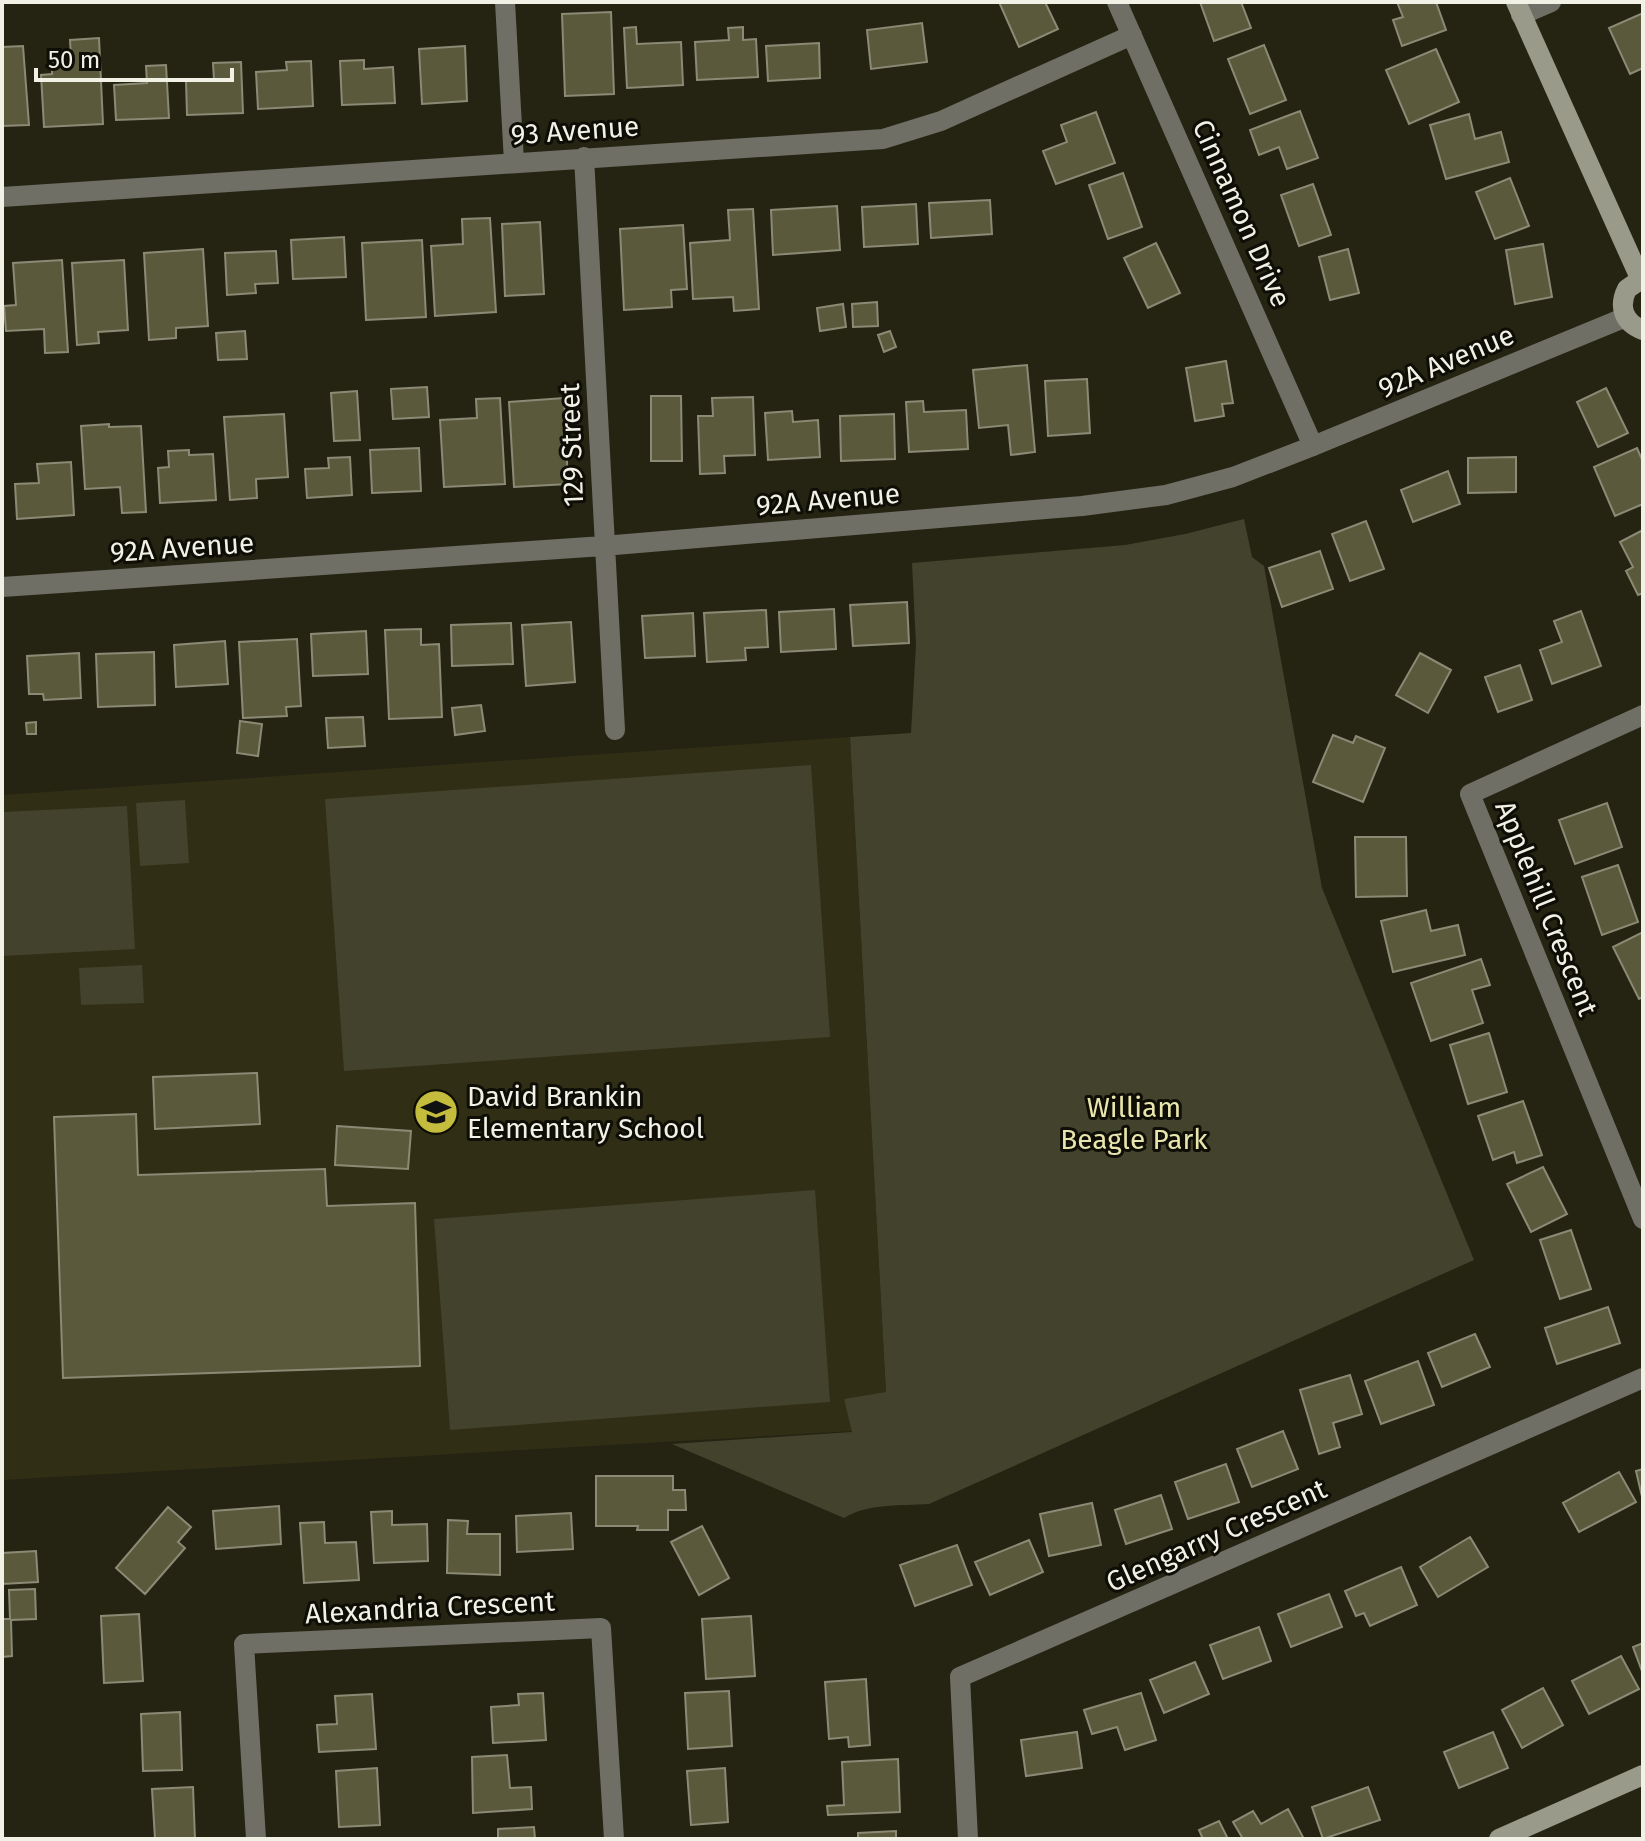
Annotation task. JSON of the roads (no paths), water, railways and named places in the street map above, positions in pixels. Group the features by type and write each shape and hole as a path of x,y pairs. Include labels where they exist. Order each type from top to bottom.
{"street":[{"path":"505,2 514,162"},
{"name":"Cinnamon Drive","path":"1117,2 1313,446"},
{"path":"1551,2 1518,8 1642,278 1627,289 1622,306 1626,317 1635,327 1643,330"},
{"name":"93 Avenue","path":"2,197 883,139 941,121 1132,35"},
{"name":"129 Street","path":"584,157 615,730"},
{"name":"92A Avenue","path":"2,587 603,546 1082,506 1166,495 1220,481 1313,446 1626,317"},
{"name":"Applehill Crescent","path":"1643,715 1470,794 1643,1219"},
{"name":"Glengarry Crescent","path":"968,1839 960,1677 1643,1378"},
{"name":"Alexandria Crescent","path":"256,1839 244,1644 601,1628 614,1839"},
{"path":"1499,1839 1643,1775"}],"place":[{"name":"David Brankin Elementary School","path":"436,1112"}],"park label":[{"name":"William Beagle Park","path":"1134,1123"}]}
